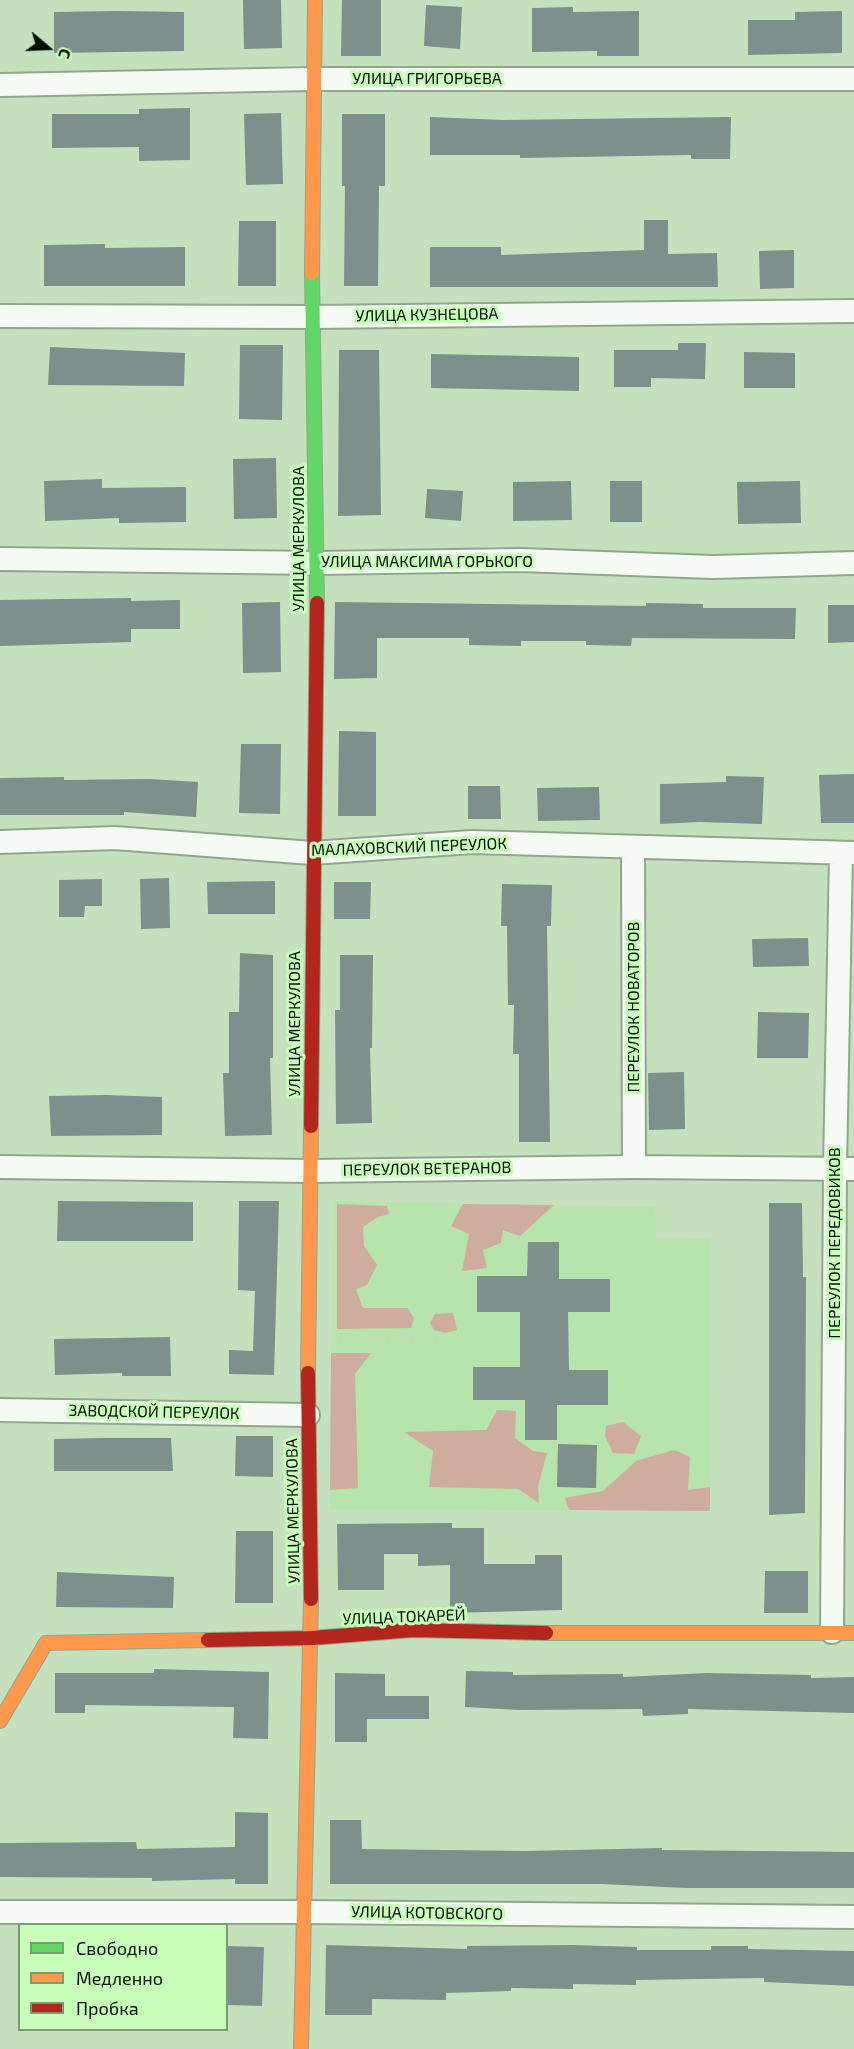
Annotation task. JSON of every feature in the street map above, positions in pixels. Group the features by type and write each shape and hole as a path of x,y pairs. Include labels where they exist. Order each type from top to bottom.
{"street":[{"name":"УЛИЦА МЕРКУЛОВА","path":"301,2049 312,1638 308,1415 312,852 317,562 312,316 312,79 315,0"},
{"name":"УЛИЦА ГРИГОРЬЕВА","path":"0,85 312,79 854,79"},
{"name":"УЛИЦА КУЗНЕЦОВА","path":"0,316 312,316 854,311"},
{"name":"УЛИЦА МАКСИМА ГОРЬКОГО","path":"0,559 317,562 521,560 713,567 854,563"},
{"name":"МАЛАХОВСКИЙ ПЕРЕУЛОК","path":"0,842 115,838 312,852 472,842 848,853"},
{"name":"ПЕРЕУЛОК НОВАТОРОВ","path":"633,847 634,1167"},
{"name":"ПЕРЕУЛОК ПЕРЕДОВИКОВ","path":"843,1633 848,853"},
{"name":"ПЕРЕУЛОК ВЕТЕРАНОВ","path":"0,1167 310,1171 634,1167 845,1168"},
{"name":"ЗАВОДСКОЙ ПЕРЕУЛОК","path":"0,1410 308,1415"},
{"name":"УЛИЦА ТОКАРЕЙ","path":"0,1721 46,1643 312,1638 413,1630 597,1634 843,1633"},
{"name":"УЛИЦА КОТОВСКОГО","path":"0,1912 854,1917"}],"path":[{"path":"309,1339 449,1338"}],"shaded area":[{"path":"333,1201 655,1207 656,1237 709,1239 710,1511 330,1509"},
{"path":"337,1204 387,1206 389,1214 378,1217 363,1227 364,1246 377,1265 367,1285 356,1289 363,1308 408,1308 414,1318 411,1328 337,1329"},
{"path":"463,1204 554,1205 520,1236 503,1230 501,1243 483,1250 487,1268 462,1271 469,1234 451,1226"},
{"path":"453,1313 457,1330 445,1333 434,1330 430,1323 435,1314"},
{"path":"331,1353 371,1353 355,1374 358,1488 330,1490"},
{"path":"497,1410 516,1411 515,1438 533,1451 547,1453 538,1486 539,1503 518,1489 429,1487 433,1451 404,1432 486,1430"},
{"path":"623,1422 641,1436 634,1454 613,1453 605,1436 606,1426"},
{"path":"674,1450 690,1457 688,1490 710,1487 710,1511 569,1510 565,1498 603,1491 636,1461"}],"building":[{"path":"243,0 281,0 282,48 244,49"},
{"path":"342,0 381,0 381,56 341,56"},
{"path":"426,5 462,7 460,49 424,46"},
{"path":"573,7 573,12 639,11 639,56 597,56 597,51 532,52 532,8"},
{"path":"842,11 842,53 748,55 748,20 795,20 795,12"},
{"path":"54,12 184,12 184,51 54,53"},
{"path":"190,108 190,160 139,161 139,147 52,148 52,114 139,114 139,109"},
{"path":"281,113 283,184 246,185 244,114"},
{"path":"342,114 385,114 385,186 379,186 378,286 344,286 345,186 342,186"},
{"path":"430,117 503,120 731,117 730,159 691,159 691,155 520,158 520,155 430,155"},
{"path":"644,220 668,220 668,254 717,253 718,287 430,287 430,247 501,247 501,255 644,250"},
{"path":"239,221 276,221 276,286 238,286"},
{"path":"105,244 105,248 185,247 185,286 44,286 44,245"},
{"path":"794,250 794,288 760,289 759,251"},
{"path":"678,343 706,343 705,379 651,378 651,387 614,387 614,350 678,350"},
{"path":"240,345 283,345 282,420 239,419"},
{"path":"50,347 185,353 184,386 48,385"},
{"path":"339,350 379,350 381,515 338,516"},
{"path":"744,352 795,353 795,388 744,388"},
{"path":"431,354 579,357 579,391 431,388"},
{"path":"276,458 277,518 234,519 233,459"},
{"path":"102,479 102,488 186,487 186,522 119,523 119,518 45,521 44,481"},
{"path":"571,481 572,520 513,521 513,482"},
{"path":"610,481 642,481 642,522 610,522"},
{"path":"800,481 801,523 738,524 737,482"},
{"path":"427,489 463,491 461,521 425,518"},
{"path":"131,598 131,601 180,600 180,629 131,629 131,642 0,646 0,600"},
{"path":"280,602 281,672 243,673 242,603"},
{"path":"335,602 646,606 646,603 703,604 703,608 796,608 795,639 632,638 631,646 586,645 586,641 521,641 521,646 469,645 469,638 377,638 377,678 334,679"},
{"path":"828,605 854,605 854,642 828,643"},
{"path":"339,731 376,732 376,816 338,816"},
{"path":"241,744 281,744 280,814 239,813"},
{"path":"854,774 854,823 821,823 819,775"},
{"path":"726,776 764,777 762,824 699,822 660,824 660,784 726,782"},
{"path":"64,777 64,780 150,779 198,782 196,817 124,812 124,815 0,815 0,778"},
{"path":"468,786 500,786 501,819 468,819"},
{"path":"599,787 600,820 538,821 537,788"},
{"path":"169,878 170,928 141,929 140,879"},
{"path":"102,879 102,906 85,906 84,917 59,917 59,880"},
{"path":"275,881 275,914 208,914 207,882"},
{"path":"334,882 371,882 370,919 334,919"},
{"path":"502,884 552,885 551,926 547,926 550,1142 519,1142 519,1054 513,1054 514,1005 508,1005 507,926 501,926"},
{"path":"808,938 809,966 753,967 752,939"},
{"path":"240,953 273,955 273,1058 270,1058 272,1135 225,1136 223,1073 229,1073 229,1012 239,1012"},
{"path":"340,955 373,955 372,1048 370,1048 372,1123 336,1124 335,1010 340,1010"},
{"path":"758,1012 809,1013 808,1058 757,1058"},
{"path":"684,1072 685,1129 649,1130 648,1073"},
{"path":"49,1096 162,1097 162,1135 51,1136"},
{"path":"58,1201 193,1202 193,1241 57,1241"},
{"path":"239,1201 279,1201 274,1375 229,1374 229,1350 253,1351 255,1291 238,1290"},
{"path":"769,1203 802,1203 803,1277 806,1277 805,1513 769,1515"},
{"path":"528,1242 559,1242 559,1279 610,1279 610,1312 568,1312 569,1370 608,1370 608,1405 557,1405 557,1440 525,1440 525,1400 473,1400 473,1367 520,1367 520,1312 477,1312 477,1276 527,1276"},
{"path":"170,1337 171,1376 122,1376 122,1373 55,1375 54,1339"},
{"path":"236,1436 273,1436 273,1477 235,1476"},
{"path":"171,1438 173,1471 54,1471 54,1439"},
{"path":"558,1444 597,1445 596,1488 557,1487"},
{"path":"452,1523 452,1528 484,1528 484,1564 535,1564 535,1555 562,1555 562,1610 450,1613 450,1565 418,1566 418,1554 384,1554 384,1590 338,1590 337,1524"},
{"path":"236,1531 273,1531 273,1603 235,1603"},
{"path":"765,1571 808,1571 808,1613 764,1613"},
{"path":"57,1572 174,1577 173,1608 56,1607"},
{"path":"154,1669 269,1672 268,1739 233,1738 234,1707 85,1705 85,1713 55,1713 55,1673 154,1673"},
{"path":"466,1671 513,1672 513,1675 623,1674 623,1677 707,1673 811,1675 811,1678 854,1677 854,1713 688,1709 688,1714 643,1716 642,1709 520,1710 465,1707"},
{"path":"335,1673 385,1674 385,1696 429,1696 429,1719 367,1719 367,1742 335,1742"},
{"path":"235,1812 268,1813 268,1884 235,1884 235,1879 152,1881 152,1878 0,1877 0,1843 136,1842 137,1849 235,1847"},
{"path":"330,1820 361,1820 362,1849 526,1851 662,1848 662,1850 854,1852 854,1888 686,1888 601,1884 330,1884"},
{"path":"326,1945 467,1949 467,1946 573,1945 637,1947 637,1950 711,1950 711,1946 748,1946 748,1949 854,1951 854,1986 764,1982 764,1978 636,1980 636,1985 573,1984 573,1989 511,1988 511,1991 446,1993 446,2000 372,1999 372,2015 325,2015"},
{"path":"228,1946 264,1947 262,2006 228,2005"}],"traffic: fast":[{"path":"312,273 317,603"}],"traffic: slow":[{"path":"312,273 315,0"},
{"path":"308,1373 311,1126"},
{"path":"301,2049 311,1599"},
{"path":"546,1633 854,1633"},
{"path":"0,1721 46,1643 208,1640"}],"traffic: jam":[{"path":"311,1126 317,603"},
{"path":"308,1373 311,1599"},
{"path":"208,1640 312,1638 413,1630 546,1633"}]}
